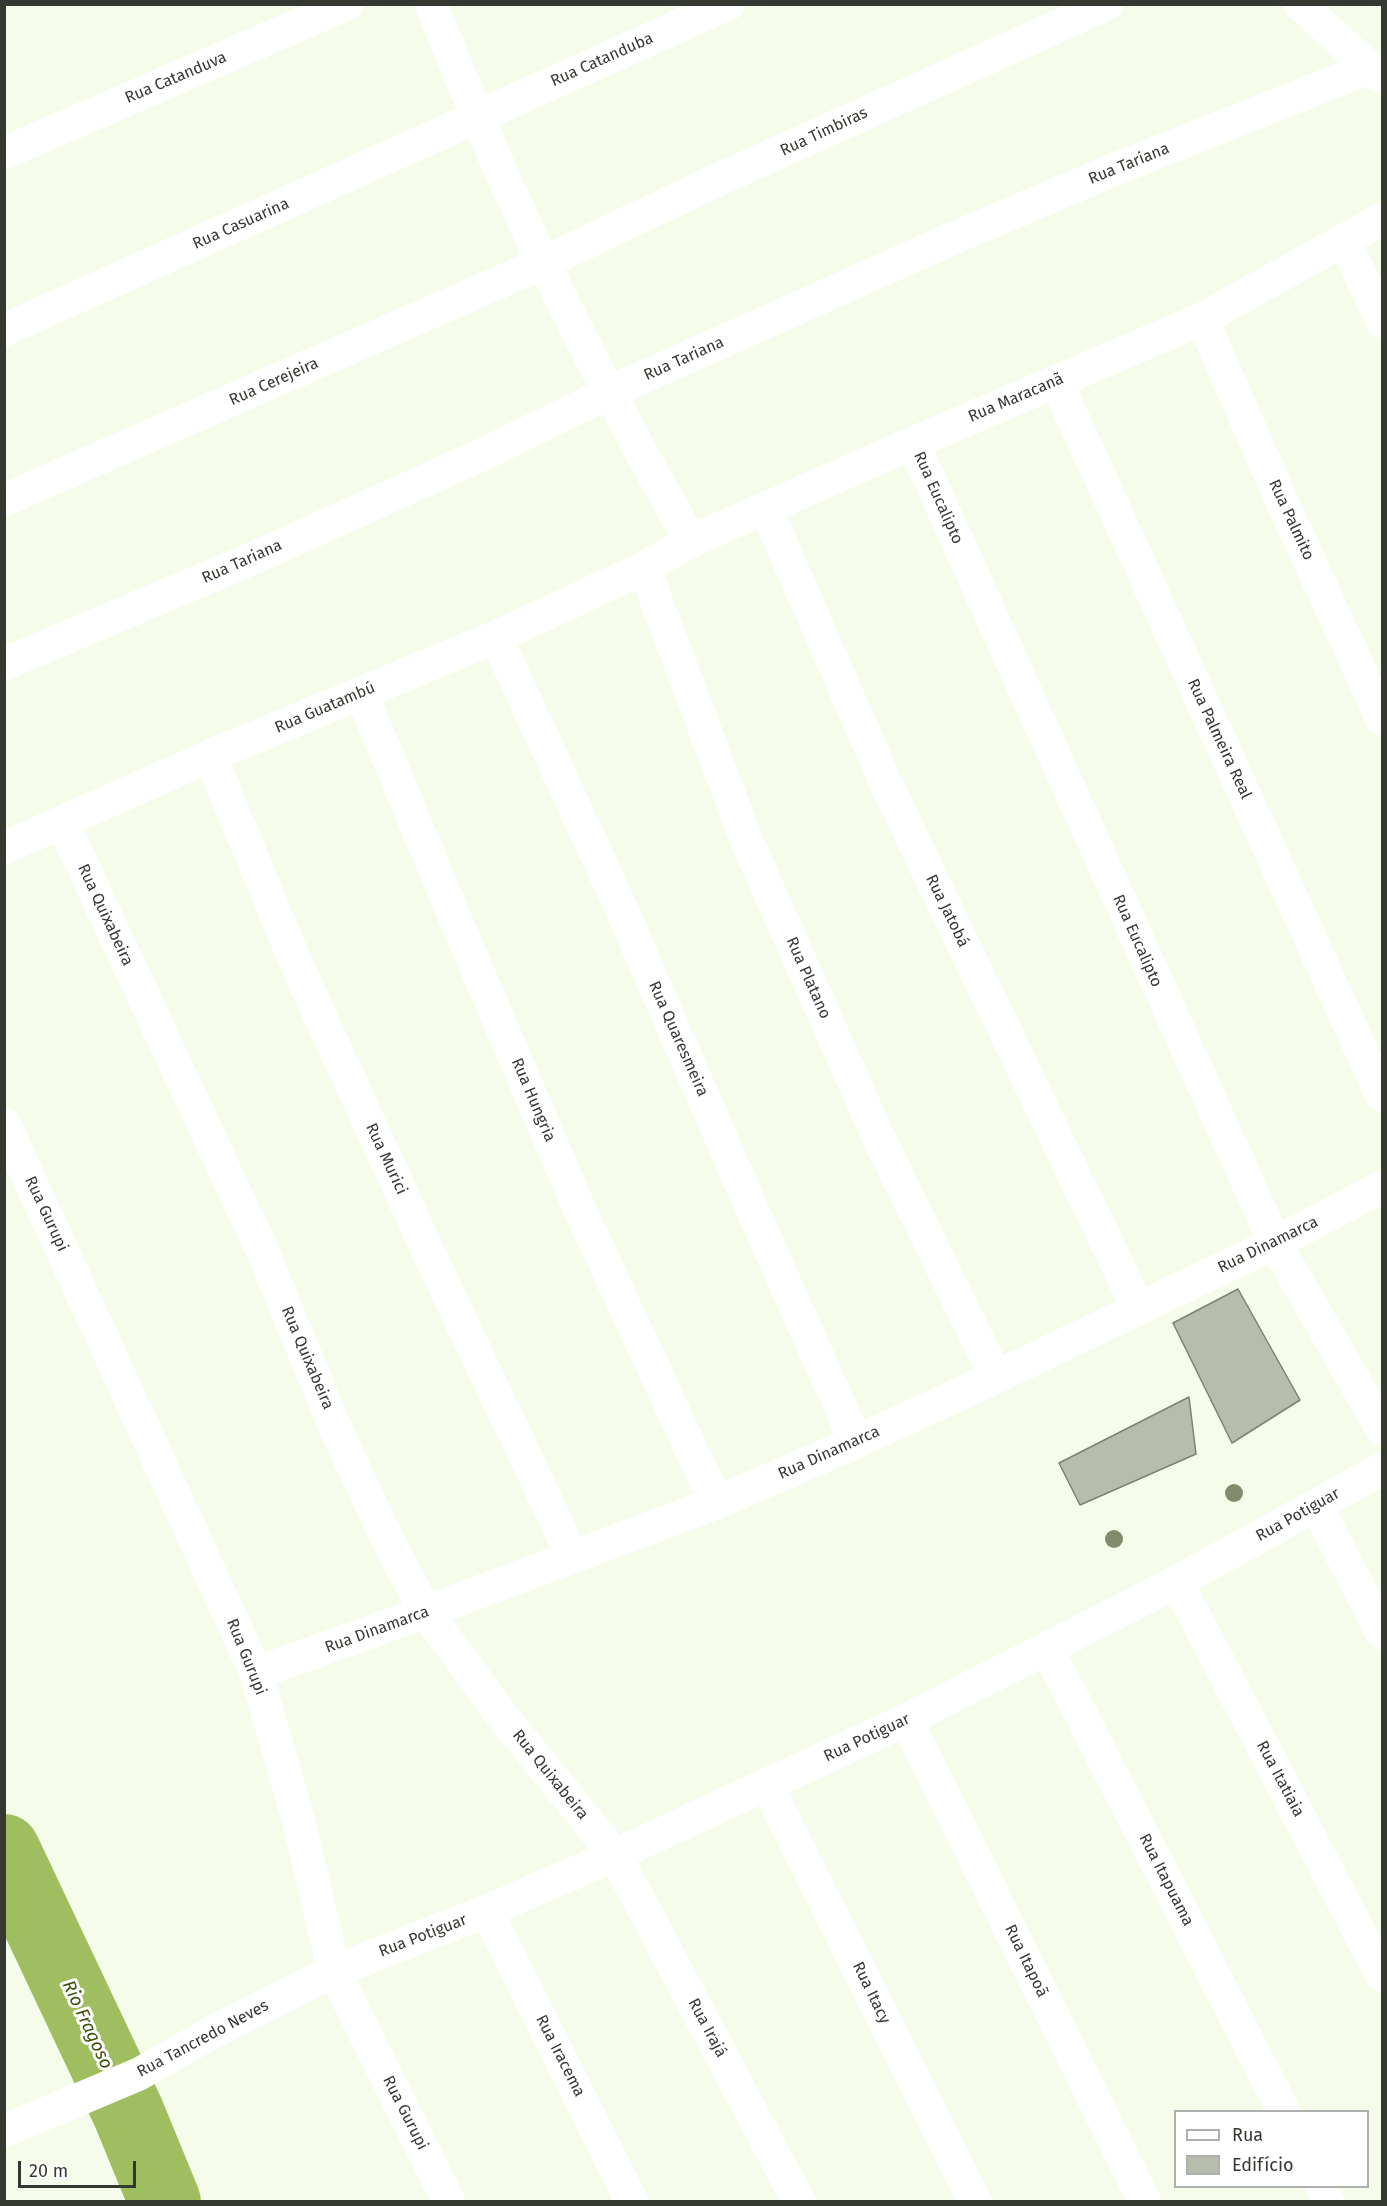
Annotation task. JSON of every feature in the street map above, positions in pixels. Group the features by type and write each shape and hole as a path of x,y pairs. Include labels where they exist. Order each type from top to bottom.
{"street":[{"name":"Rua Catanduva","path":"4,153 347,4"},
{"path":"431,4 477,117 543,263 652,472 691,541"},
{"name":"Rua Catanduba","path":"477,117 728,4"},
{"name":"Rua Timbiras","path":"543,263 713,182 1107,4"},
{"path":"1300,4 1376,73"},
{"name":"Rua Tariana","path":"4,664 256,557 488,452 610,392 956,237 1118,168 1376,73"},
{"name":"Rua Casuarina","path":"4,330 477,117"},
{"name":"Rua Maracanã","path":"644,568 691,541 1202,319 1383,219"},
{"path":"1344,240 1383,321"},
{"name":"Rua Cerejeira","path":"4,500 543,263"},
{"name":"Rua Palmito","path":"1202,319 1280,497 1383,719"},
{"name":"Rua Palmeira Real","path":"1056,381 1383,1096"},
{"name":"Rua Eucalipto","path":"913,443 1275,1243 1383,1429"},
{"name":"Rua Jatobá","path":"766,509 889,790 1138,1308"},
{"name":"Rua Guatambú","path":"4,848 210,756 496,637 644,568"},
{"name":"Rua Platano","path":"644,568 746,839 881,1143 996,1377"},
{"name":"Rua Quaresmeira","path":"496,637 617,899 856,1442"},
{"name":"Rua Hungria","path":"361,693 459,930 580,1210 716,1503"},
{"name":"Rua Murici","path":"210,756 303,979 439,1275 573,1557"},
{"name":"Rua Quixabeira","path":"62,822 262,1250 338,1432 394,1553 426,1612 506,1721 615,1856"},
{"name":"Rua Gurupi","path":"4,1124 256,1673 298,1818 334,1971 449,2202"},
{"name":"Rua Dinamarca","path":"256,1673 716,1503 856,1442 996,1377 1275,1243 1383,1187"},
{"name":"Rua Potiguar","path":"334,1971 487,1911 615,1856 906,1720 1178,1582 1383,1468"},
{"path":"1316,1505 1383,1633"},
{"name":"Rua Itatiaia","path":"1178,1582 1383,1976"},
{"name":"Rua Itapuama","path":"1047,1648 1283,2110"},
{"name":"Rua Itapoã","path":"906,1720 1145,2202"},
{"name":"Rua Itacy","path":"768,1785 975,2202"},
{"name":"Rua Irajá","path":"615,1856 799,2202"},
{"name":"Rua Iracema","path":"487,1911 632,2202"},
{"name":"Rua Tancredo Neves","path":"4,2131 139,2074 211,2033 334,1971"},
{"path":"1321,2188 1328,2202"}],"building":[{"path":"1238,1289 1300,1400 1232,1443 1173,1323"},
{"path":"1189,1397 1196,1454 1080,1505 1059,1463"}],"waterway":[{"name":"Rio Fragoso","path":"4,1850 128,2112 165,2202"}]}
